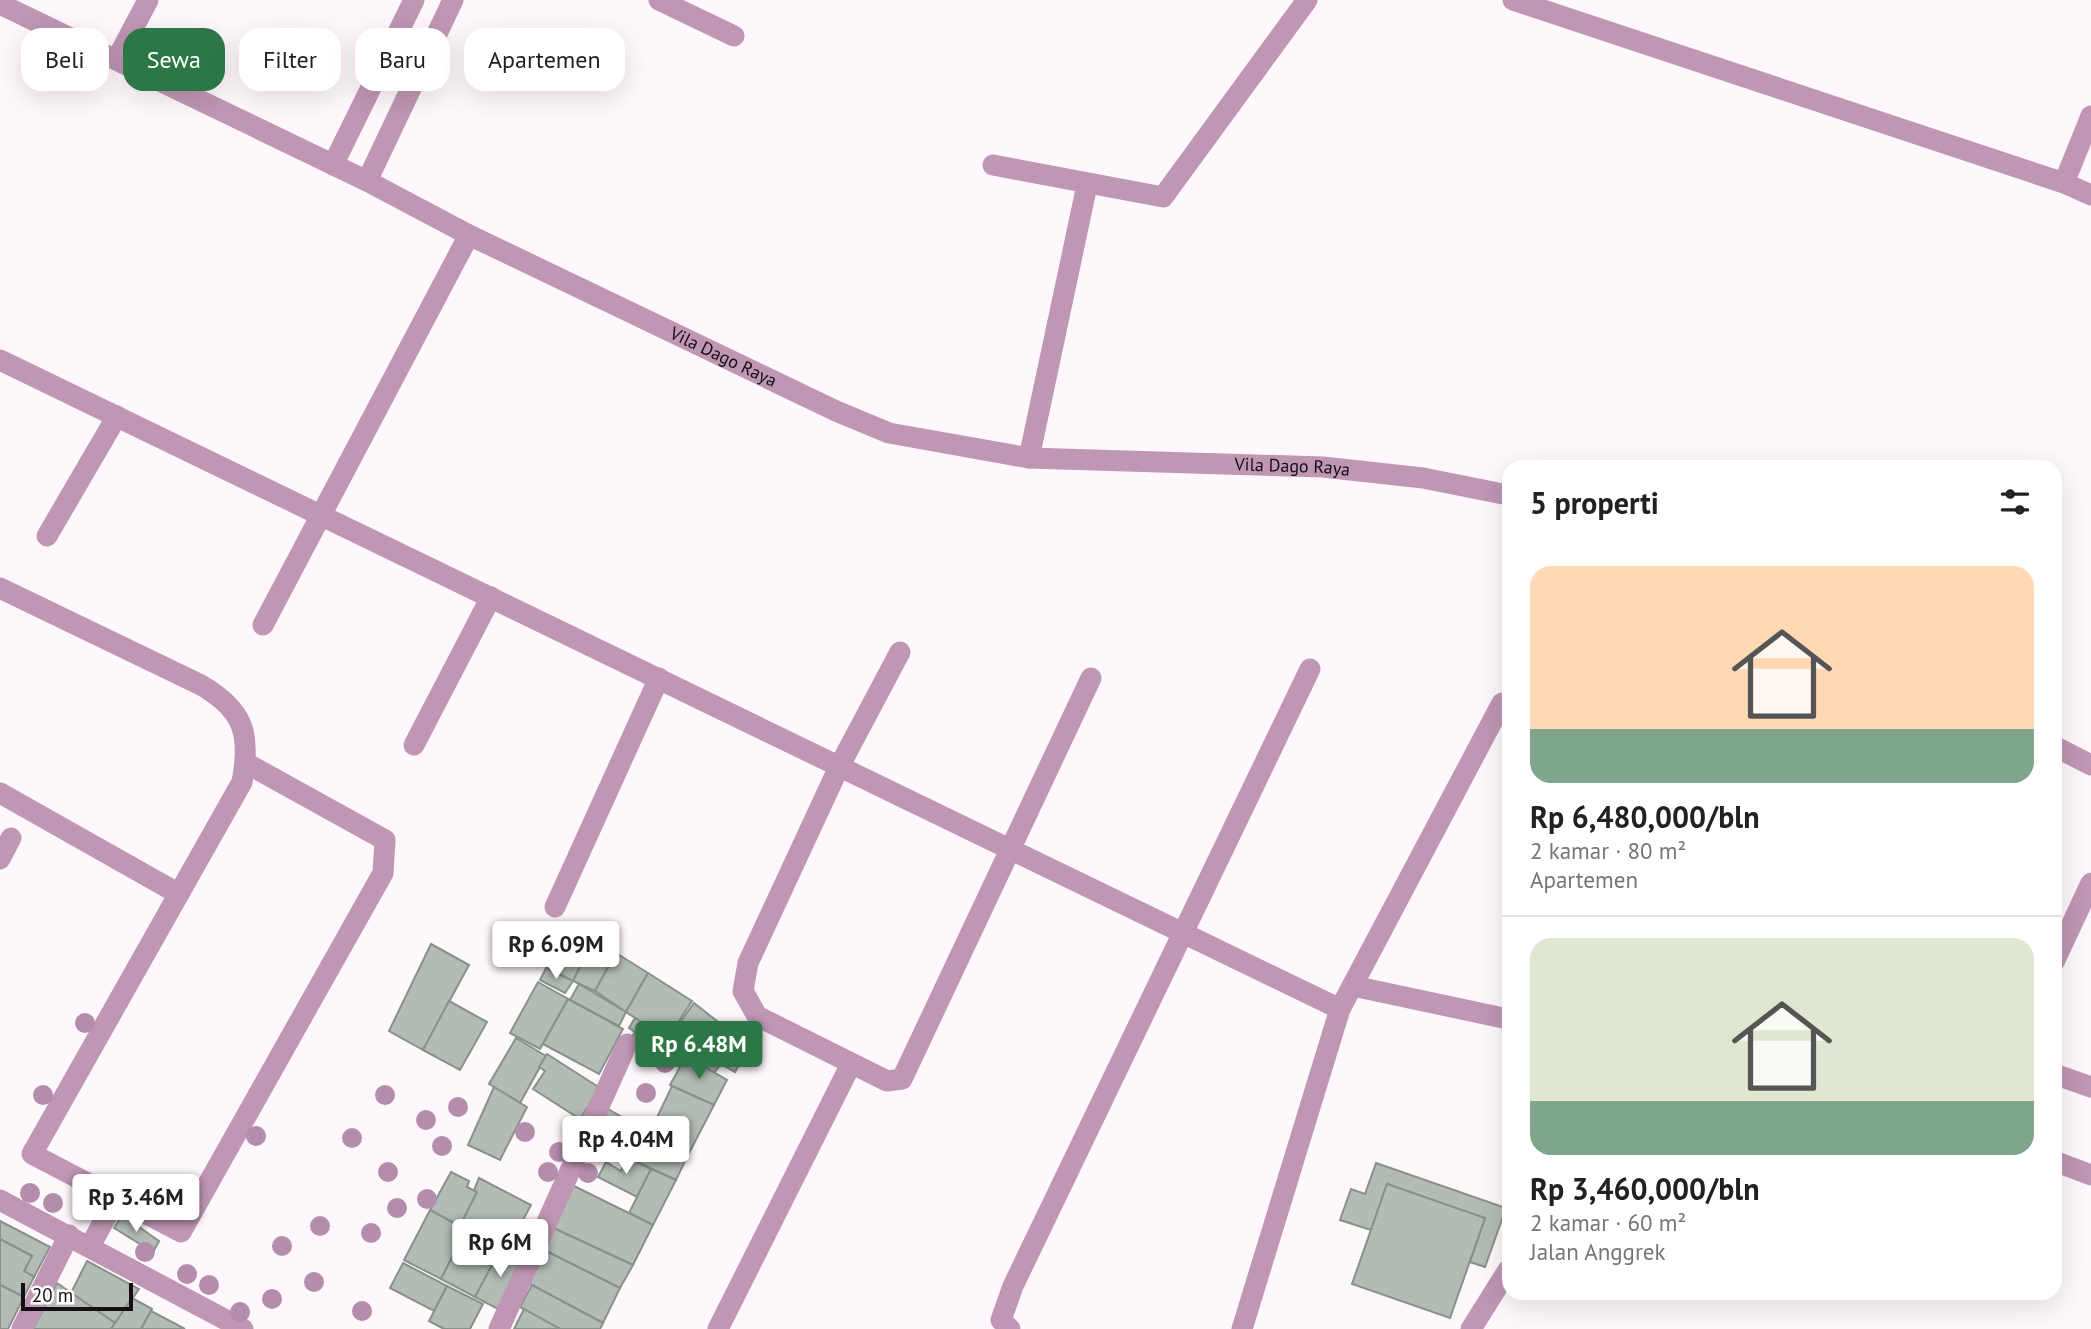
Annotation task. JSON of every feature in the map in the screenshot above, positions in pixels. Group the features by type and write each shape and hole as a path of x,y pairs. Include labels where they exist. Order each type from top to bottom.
{"street":[{"path":"117,59 148,0"},
{"path":"333,165 414,0"},
{"path":"367,181 453,0"},
{"path":"659,0 734,36"},
{"path":"993,165 1163,198 1307,0"},
{"path":"1513,0 2064,183 2091,195"},
{"name":"Vila Dago Raya","path":"0,4 367,181 469,235 836,411 889,433 1029,458 1323,467 1423,478 1502,494"},
{"path":"2064,183 2091,116"},
{"path":"1029,458 1087,185"},
{"path":"263,625 469,235"},
{"path":"0,360 1340,1009"},
{"path":"47,536 117,416"},
{"path":"0,589 225,699 236,710 243,726 246,763 242,782 32,1154 181,1233 383,873 385,840 246,763"},
{"path":"414,746 491,597"},
{"path":"901,652 839,766 747,963 743,991 757,1016 887,1081 902,1079 1091,678"},
{"path":"1010,1329 1001,1320 1013,1286 1310,669"},
{"path":"555,907 659,678"},
{"path":"1242,1329 1340,1009 1502,704"},
{"path":"2062,750 2091,765"},
{"path":"0,793 179,894"},
{"path":"0,859 11,838"},
{"path":"2062,945 2091,883"},
{"path":"1353,986 1502,1018"},
{"path":"499,1329 627,1044"},
{"path":"719,1329 851,1064"},
{"path":"2062,1077 2091,1087"},
{"path":"2062,1164 2091,1174"},
{"path":"90,1246 116,1199"},
{"path":"0,1200 243,1329"},
{"path":"22,1329 69,1235"},
{"path":"1471,1329 1502,1280"}],"building":[{"path":"565,926 593,940 573,981 546,968"},
{"path":"593,940 616,953 595,991 573,981"},
{"path":"431,944 469,965 423,1050 389,1031"},
{"path":"616,953 648,973 626,1012 595,991"},
{"path":"546,968 573,981 565,993 540,980"},
{"path":"648,973 692,1001 653,1060 636,1048 649,1027 626,1012"},
{"path":"538,982 568,999 540,1049 510,1033"},
{"path":"579,984 626,1012 619,1026 570,1000"},
{"path":"568,999 623,1029 599,1074 543,1044"},
{"path":"449,1001 487,1022 460,1070 423,1050"},
{"path":"694,1003 740,1039 734,1048 744,1055 735,1072 721,1064 714,1073 665,1043"},
{"path":"635,1018 649,1027 636,1048 629,1041 635,1032 629,1028"},
{"path":"516,1038 546,1056 520,1103 489,1084"},
{"path":"547,1054 600,1088 580,1119 533,1089 545,1071 539,1067"},
{"path":"686,1056 727,1080 714,1105 670,1085"},
{"path":"672,1086 714,1105 688,1155 650,1132"},
{"path":"494,1087 527,1107 500,1160 468,1145"},
{"path":"608,1109 688,1155 676,1180 592,1141"},
{"path":"627,1157 651,1169 637,1197 598,1177 606,1162 621,1171"},
{"path":"1376,1163 1502,1207 1502,1219 1485,1267 1470,1262 1485,1218 1387,1184 1371,1230 1340,1220 1351,1189 1365,1194"},
{"path":"651,1169 676,1180 653,1225 629,1213"},
{"path":"451,1172 469,1181 467,1187 477,1192 460,1226 430,1210"},
{"path":"479,1178 531,1205 507,1251 460,1226 477,1192 474,1190"},
{"path":"570,1184 653,1225 633,1265 549,1226"},
{"path":"1387,1184 1485,1218 1450,1318 1352,1284"},
{"path":"430,1210 466,1230 441,1279 404,1260"},
{"path":"122,1215 159,1241 153,1252 114,1228"},
{"path":"0,1221 50,1247 34,1277 24,1271 32,1256 0,1239"},
{"path":"549,1226 633,1265 620,1288 544,1250"},
{"path":"466,1230 501,1248 475,1297 441,1279"},
{"path":"0,1239 32,1256 24,1271 34,1277 24,1297 0,1285"},
{"path":"501,1248 524,1260 500,1310 475,1297"},
{"path":"544,1250 620,1288 603,1323 526,1282"},
{"path":"87,1261 139,1289 115,1323 71,1293"},
{"path":"403,1263 447,1286 434,1311 390,1288"},
{"path":"57,1283 115,1323 111,1329 33,1329"},
{"path":"0,1285 24,1297 8,1329 0,1329"},
{"path":"532,1285 603,1323 600,1329 560,1329 520,1307"},
{"path":"447,1286 483,1304 470,1329 444,1329 429,1321"},
{"path":"132,1298 152,1309 141,1329 111,1329"},
{"path":"524,1309 560,1329 514,1329"},
{"path":"151,1311 185,1329 141,1329"}]}
